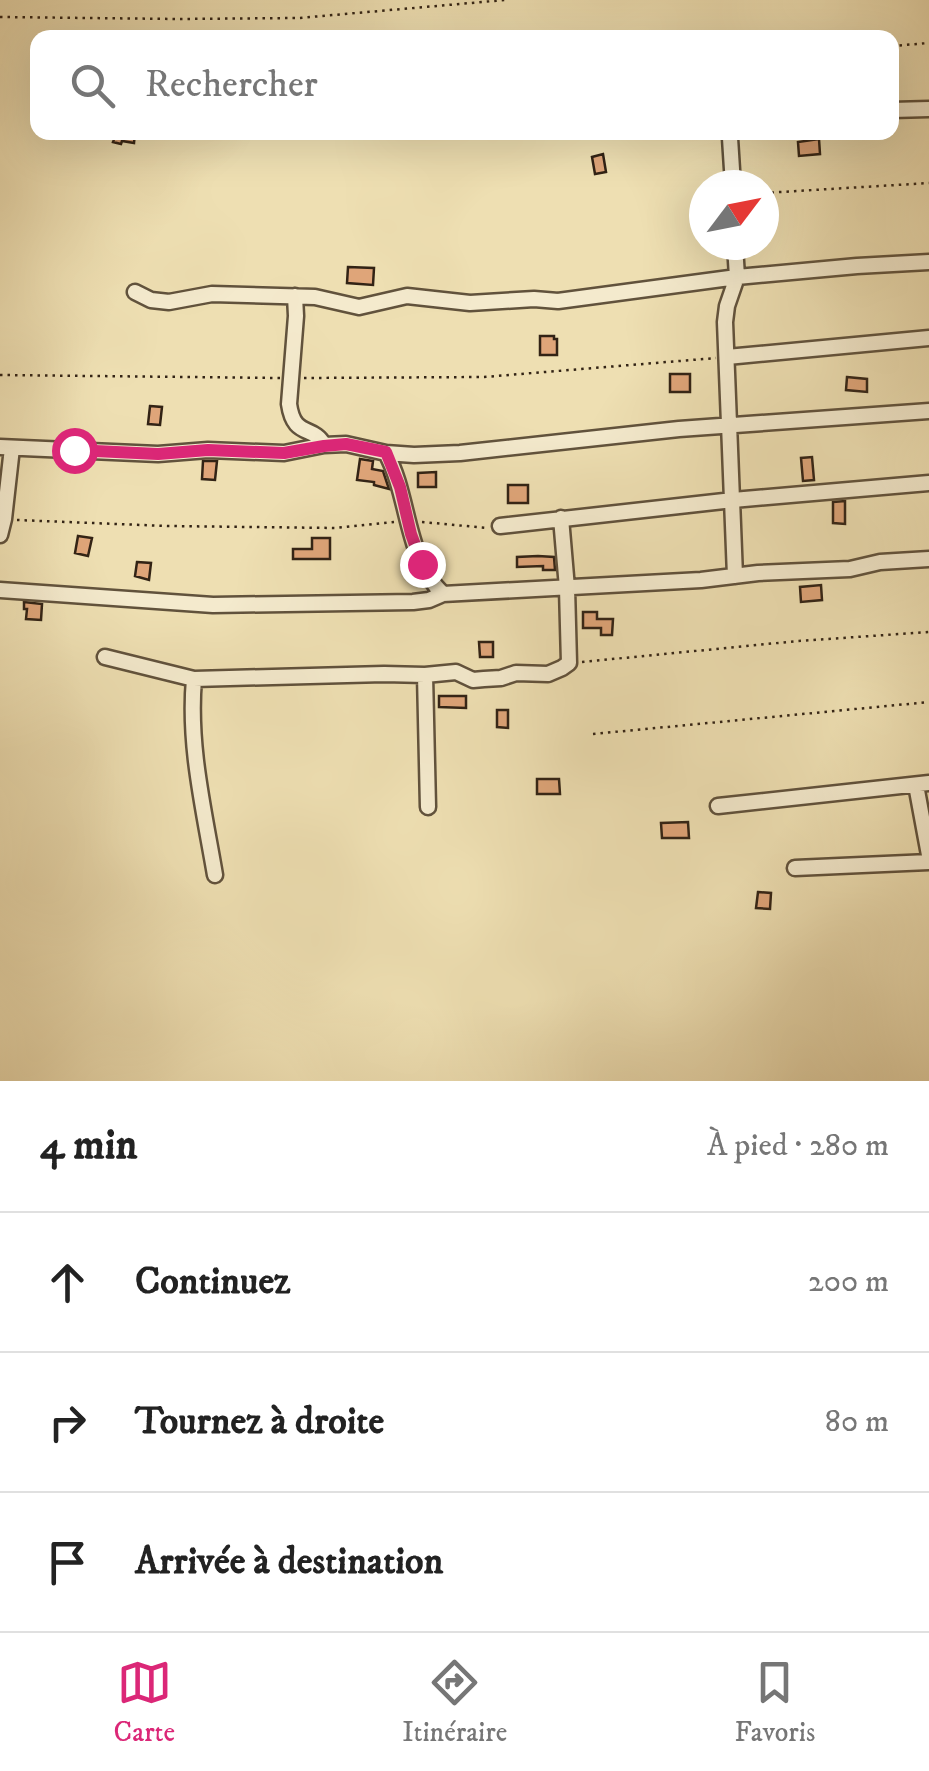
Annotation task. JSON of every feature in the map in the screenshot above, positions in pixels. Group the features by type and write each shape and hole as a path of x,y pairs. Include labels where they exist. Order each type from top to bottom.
{"street":[{"path":"899,110 929,109"},
{"path":"730,140 732,170"},
{"path":"734,576 725,322 737,277 736,260"},
{"path":"134,292 170,302 212,294 294,296 359,307 407,296 470,303 558,301 737,277 929,262"},
{"path":"294,296 291,417 324,446"},
{"path":"727,357 929,338"},
{"path":"0,535 6,448 158,454 208,450 284,453 346,444 414,455 929,411"},
{"path":"386,452 422,564 444,594"},
{"path":"500,526 929,483"},
{"path":"105,657 194,680 456,672 473,680 484,680 516,673 548,674 568,662 561,518"},
{"path":"0,590 213,606 413,602 444,594 850,569 929,558"},
{"path":"425,675 428,807"},
{"path":"194,680 194,745 215,875"},
{"path":"718,806 923,784 929,858 795,868"}],"path":[{"path":"0,17 298,18 505,0"},
{"path":"899,45 929,43"},
{"path":"779,192 929,183"},
{"path":"0,375 484,377 727,357"},
{"path":"4,519 167,526 336,528 409,521 476,528 500,526"},
{"path":"568,662 929,632"},
{"path":"593,734 929,702"}],"building":[{"path":"819,140 820,154 799,156 798,142"},
{"path":"603,154 606,172 595,174 592,157"},
{"path":"348,267 374,268 373,285 347,283"},
{"path":"540,336 557,339 557,355 540,355"},
{"path":"670,374 690,374 690,392 670,392"},
{"path":"847,377 867,379 867,392 846,390"},
{"path":"150,406 162,407 160,425 148,424"},
{"path":"812,457 814,480 803,481 801,458"},
{"path":"360,459 373,461 372,469 383,471 389,489 357,480"},
{"path":"203,461 217,461 215,480 202,479"},
{"path":"436,472 436,487 418,487 418,473"},
{"path":"508,485 528,485 528,503 508,503"},
{"path":"845,501 845,524 833,523 833,502"},
{"path":"78,536 92,538 88,556 75,553"},
{"path":"312,538 330,538 330,559 293,559 293,549 312,549"},
{"path":"517,557 554,557 555,570 543,570 543,566 517,567"},
{"path":"137,562 151,563 149,580 135,576"},
{"path":"821,585 822,600 801,602 800,587"},
{"path":"24,602 42,604 41,620 26,619"},
{"path":"583,612 597,612 597,619 613,619 612,635 601,635 601,628 583,628"},
{"path":"479,642 493,642 493,657 480,657"},
{"path":"439,696 466,696 466,708 439,707"},
{"path":"497,710 508,710 508,728 497,727"},
{"path":"537,779 559,779 560,794 537,794"},
{"path":"688,822 689,838 662,838 661,823"},
{"path":"758,892 771,893 770,909 756,908"}],"route":[{"path":"74,450 284,453 346,444 386,452 422,564"}]}
